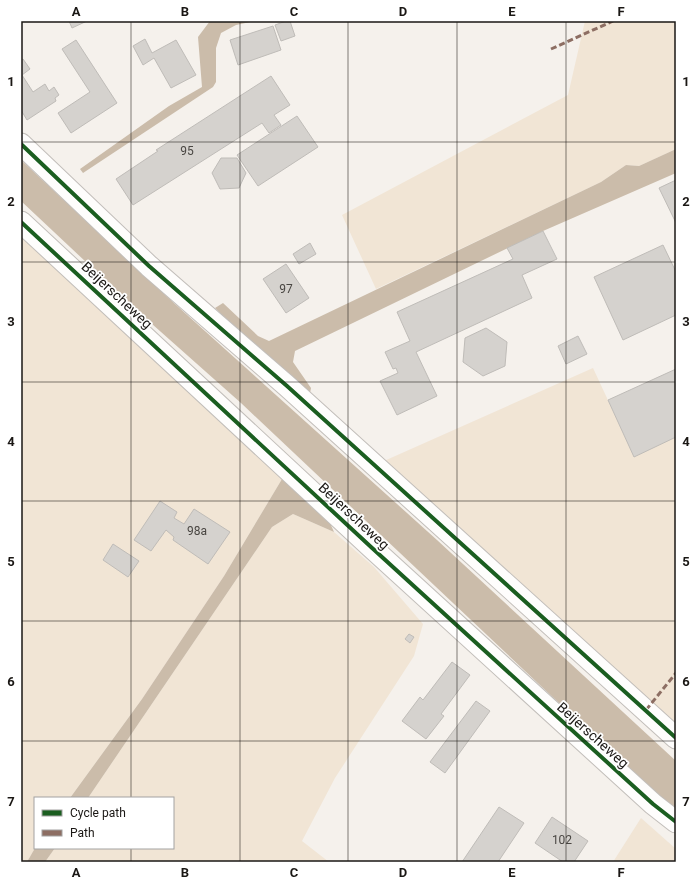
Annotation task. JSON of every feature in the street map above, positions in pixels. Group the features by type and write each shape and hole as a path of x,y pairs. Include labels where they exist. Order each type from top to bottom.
{"street":[{"path":"21,144 149,266 287,386 676,738"},
{"name":"Beijerscheweg","path":"21,222 490,657 676,822"}],"shaded area":[{"path":"210,21 255,21 236,25 221,33 216,48 216,82 213,87 83,173 80,169 169,106 202,87 198,37"},
{"path":"585,21 676,21 676,149 639,166 626,165 601,182 376,289 342,215 568,95"},
{"path":"676,149 676,173 543,231 295,351 293,362 311,388 310,393 261,353 215,308 223,303 258,336 269,341 601,182 626,165 639,166"},
{"path":"21,160 175,304 437,540 676,761 676,810 665,803 241,403 152,324 21,201"},
{"path":"21,236 282,479 224,576 142,699 71,797 34,797 34,849 27,862 21,862"},
{"path":"593,368 634,456 676,437 676,728 384,461"},
{"path":"282,479 330,523 334,532 293,514 272,527 89,797 71,797 142,699 224,576"},
{"path":"293,514 334,532 374,567 423,624 414,656 335,778 302,841 329,862 45,862 54,849 174,849 174,797 89,797 272,527"},
{"path":"641,818 676,849 676,862 613,862"},
{"path":"34,849 54,849 45,862 27,862"}],"building":[{"path":"69,21 87,21 72,28"},
{"path":"290,21 295,36 281,41 275,25"},
{"path":"273,26 281,50 238,65 230,40"},
{"path":"145,39 152,53 176,40 196,75 171,88 154,58 143,65 133,46"},
{"path":"76,40 117,103 71,133 58,113 90,92 62,49"},
{"path":"23,59 30,69 22,75 33,92 45,84 49,91 54,87 59,95 55,98 56,101 27,120 21,110 21,60"},
{"path":"271,76 290,105 274,115 281,125 269,133 262,123 133,205 116,179 158,151 156,150"},
{"path":"297,116 318,147 258,186 237,155"},
{"path":"221,158 237,158 246,173 239,188 220,189 212,173"},
{"path":"676,180 676,223 659,188"},
{"path":"543,231 557,259 522,275 532,298 416,352 437,396 397,415 380,381 398,373 396,368 393,369 385,352 410,341 397,312 513,259 507,248"},
{"path":"310,243 316,254 299,264 293,254"},
{"path":"663,245 676,272 676,315 623,340 594,277"},
{"path":"286,264 309,298 286,313 263,279"},
{"path":"486,328 507,342 505,366 483,376 463,362 465,338"},
{"path":"578,336 587,354 566,364 558,346"},
{"path":"676,369 676,437 634,457 608,400"},
{"path":"160,501 177,512 174,518 184,524 194,509 230,532 208,564 173,540 174,537 166,530 151,551 134,540"},
{"path":"113,544 139,561 128,577 103,560"},
{"path":"409,634 414,637 410,643 405,639"},
{"path":"452,662 470,675 441,714 444,716 426,739 402,721 420,697 423,700"},
{"path":"476,701 490,711 445,773 430,762"},
{"path":"499,807 524,823 498,862 462,862"},
{"path":"552,817 588,841 574,862 563,862 535,843"}],"marked path":[{"path":"551,49 613,21"},
{"path":"646,710 676,673"}],"cycle path":[{"path":"21,144 149,266 287,386 676,738"},
{"path":"21,222 371,547 653,804 676,822"}]}
